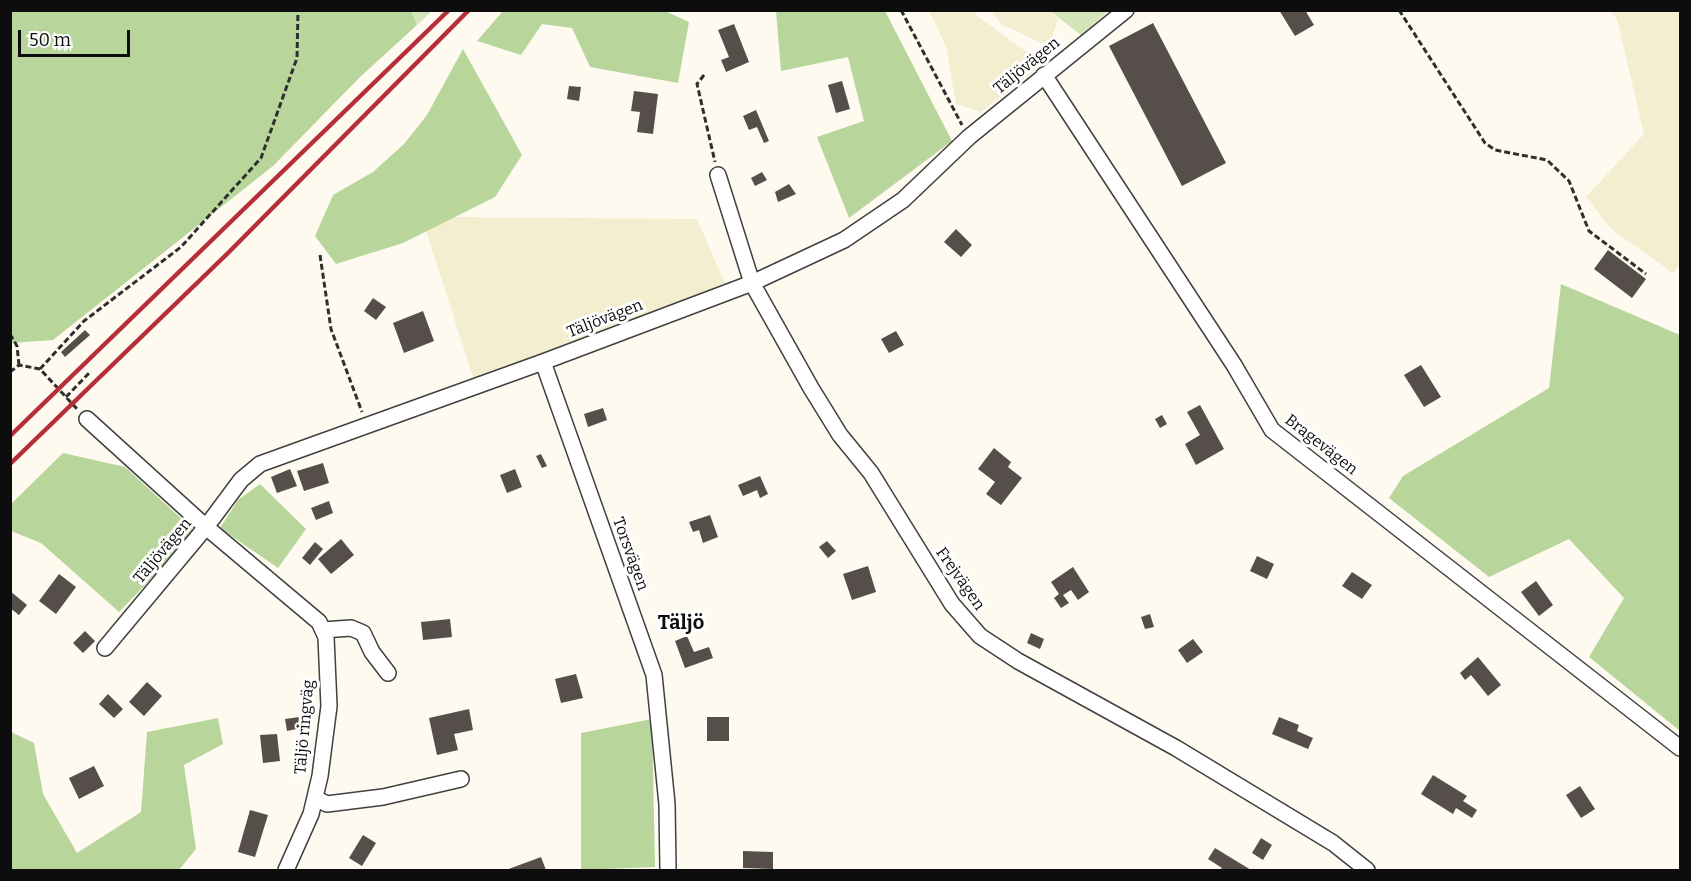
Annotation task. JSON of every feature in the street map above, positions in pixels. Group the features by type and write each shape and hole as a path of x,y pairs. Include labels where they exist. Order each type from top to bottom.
{"street":[{"name":"Täljövägen","path":"105,648 241,480 260,464 543,362 752,283 844,240 903,200 969,137 1126,10"},
{"name":"Bragevägen","path":"1044,75 1234,365 1272,430 1680,748"},
{"name":"Frejvägen","path":"718,175 752,283 840,435 871,473 952,604 980,636 1018,661 1176,748 1333,843 1367,870"},
{"name":"Torsvägen","path":"543,362 654,675 667,804 668,870"},
{"path":"87,419 206,526 319,622 323,630 351,628 363,633 372,652 388,673"},
{"name":"Täljö ringväg","path":"286,870 315,798 320,776 329,706 328,659 323,630"},
{"path":"315,798 327,804 383,797 461,779"}],"path":[{"path":"40,369 84,321 181,247 261,158 297,58 298,10"},
{"path":"901,10 969,137"},
{"path":"1399,10 1485,143 1495,150 1547,160 1569,181 1589,231 1646,274"},
{"path":"704,75 698,84 718,175"},
{"path":"320,255 331,329 367,425"},
{"path":"10,334 17,346 20,365"},
{"path":"10,372 20,365 40,369 87,419"},
{"path":"66,397 91,371"}],"shaded area":[{"path":"929,11 975,11 975,14 1028,53 1037,69 981,112 956,104 946,46"},
{"path":"990,11 1050,11 1058,19 1049,47 1003,25"},
{"path":"1610,11 1680,11 1680,264 1673,273 1611,229 1586,197 1644,134 1617,19"},
{"path":"452,217 697,219 725,284 474,380 426,231"}],"green space":[{"path":"11,10 410,10 417,25 359,78 273,166 53,340 11,343"},
{"path":"410,11 432,11 417,25"},
{"path":"503,11 665,11 689,22 678,83 590,67 572,28 542,24 521,55 477,41"},
{"path":"776,11 885,11 952,141 849,218 817,137 864,121 848,57 781,71"},
{"path":"1050,11 1108,11 1081,35"},
{"path":"463,49 522,155 495,197 403,243 336,264 315,236 333,195 373,172 404,144 427,115"},
{"path":"1561,284 1680,335 1680,731 1589,657 1624,598 1569,539 1489,577 1389,498 1403,476 1549,388"},
{"path":"63,453 125,467 196,532 119,612 41,543 11,531 10,505"},
{"path":"260,484 306,529 278,568 220,528 238,500"},
{"path":"218,718 223,744 184,765 196,849 179,870 11,870 11,732 34,743 43,794 77,853 141,812 147,732"},
{"path":"652,719 655,867 581,870 581,733"}],"building":[{"path":"1279,10 1305,10 1314,25 1295,36"},
{"path":"1153,23 1226,163 1182,186 1109,46"},
{"path":"734,24 749,62 726,72 721,60 729,57 718,30"},
{"path":"842,81 850,109 836,113 828,85"},
{"path":"569,86 581,87 579,101 567,99"},
{"path":"634,91 658,94 653,134 637,132 640,112 631,111"},
{"path":"756,110 769,141 764,143 757,127 749,130 743,116"},
{"path":"762,172 767,180 755,186 751,178"},
{"path":"789,184 796,194 778,202 775,192"},
{"path":"956,229 972,245 961,257 944,242"},
{"path":"1608,250 1646,279 1632,298 1594,269"},
{"path":"373,298 386,307 376,320 364,311"},
{"path":"423,311 434,341 404,353 393,323"},
{"path":"85,330 90,335 65,357 61,352"},
{"path":"896,331 904,345 889,353 881,339"},
{"path":"1421,365 1441,397 1424,407 1404,375"},
{"path":"1200,405 1224,449 1196,465 1185,444 1200,435 1187,412"},
{"path":"603,408 607,420 588,427 584,414"},
{"path":"1162,415 1167,424 1160,428 1155,419"},
{"path":"994,448 1011,462 1008,467 1022,478 1001,505 986,494 995,482 978,469"},
{"path":"541,454 547,466 542,468 536,456"},
{"path":"323,463 329,483 304,491 297,471"},
{"path":"290,469 297,486 277,493 271,477"},
{"path":"515,469 522,487 507,493 500,475"},
{"path":"760,476 768,494 760,498 757,490 743,496 738,485"},
{"path":"329,501 333,513 316,520 311,508"},
{"path":"710,515 718,537 703,543 699,530 693,532 689,522"},
{"path":"341,539 354,555 331,574 318,559"},
{"path":"827,541 836,551 828,558 819,547"},
{"path":"315,542 323,549 310,565 302,558"},
{"path":"1257,556 1274,564 1267,579 1250,571"},
{"path":"868,566 876,592 852,600 843,574"},
{"path":"1073,567 1089,592 1078,600 1071,590 1063,595 1069,603 1061,608 1054,598 1059,594 1051,582"},
{"path":"1352,572 1372,585 1362,599 1342,586"},
{"path":"59,574 76,587 56,614 39,601"},
{"path":"1536,581 1553,605 1539,616 1521,592"},
{"path":"10,591 27,605 19,615 10,608"},
{"path":"1150,614 1154,627 1145,629 1141,617"},
{"path":"450,619 452,637 423,640 421,622"},
{"path":"85,631 95,641 83,653 73,643"},
{"path":"1031,633 1044,639 1040,649 1027,643"},
{"path":"687,636 694,652 709,647 713,658 685,668 675,641"},
{"path":"1193,639 1203,652 1187,663 1178,650"},
{"path":"1478,657 1501,685 1488,696 1471,675 1465,680 1460,673"},
{"path":"576,674 583,698 561,703 555,679"},
{"path":"147,682 162,696 144,716 129,702"},
{"path":"108,694 123,709 114,718 99,704"},
{"path":"469,709 473,730 454,734 458,750 437,755 429,718"},
{"path":"300,717 301,728 287,731 285,719"},
{"path":"707,717 729,717 729,741 707,741"},
{"path":"1279,717 1299,725 1297,731 1313,738 1308,749 1272,734"},
{"path":"277,734 280,761 263,763 260,735"},
{"path":"94,766 104,786 79,799 69,778"},
{"path":"1433,775 1467,796 1463,801 1477,810 1472,818 1456,808 1453,814 1421,794"},
{"path":"1580,786 1595,809 1581,818 1566,795"},
{"path":"250,810 268,815 255,857 238,852"},
{"path":"363,835 376,843 362,866 349,858"},
{"path":"1261,838 1272,845 1263,860 1252,853"},
{"path":"1215,848 1251,870 1220,870 1222,868 1208,859"},
{"path":"743,851 773,852 773,869 743,868"},
{"path":"541,857 546,870 506,870"}],"railway":[{"path":"10,436 449,10"},
{"path":"10,464 228,253 469,10"}],"district":[{"name":"Täljö","path":"681,623"}]}
